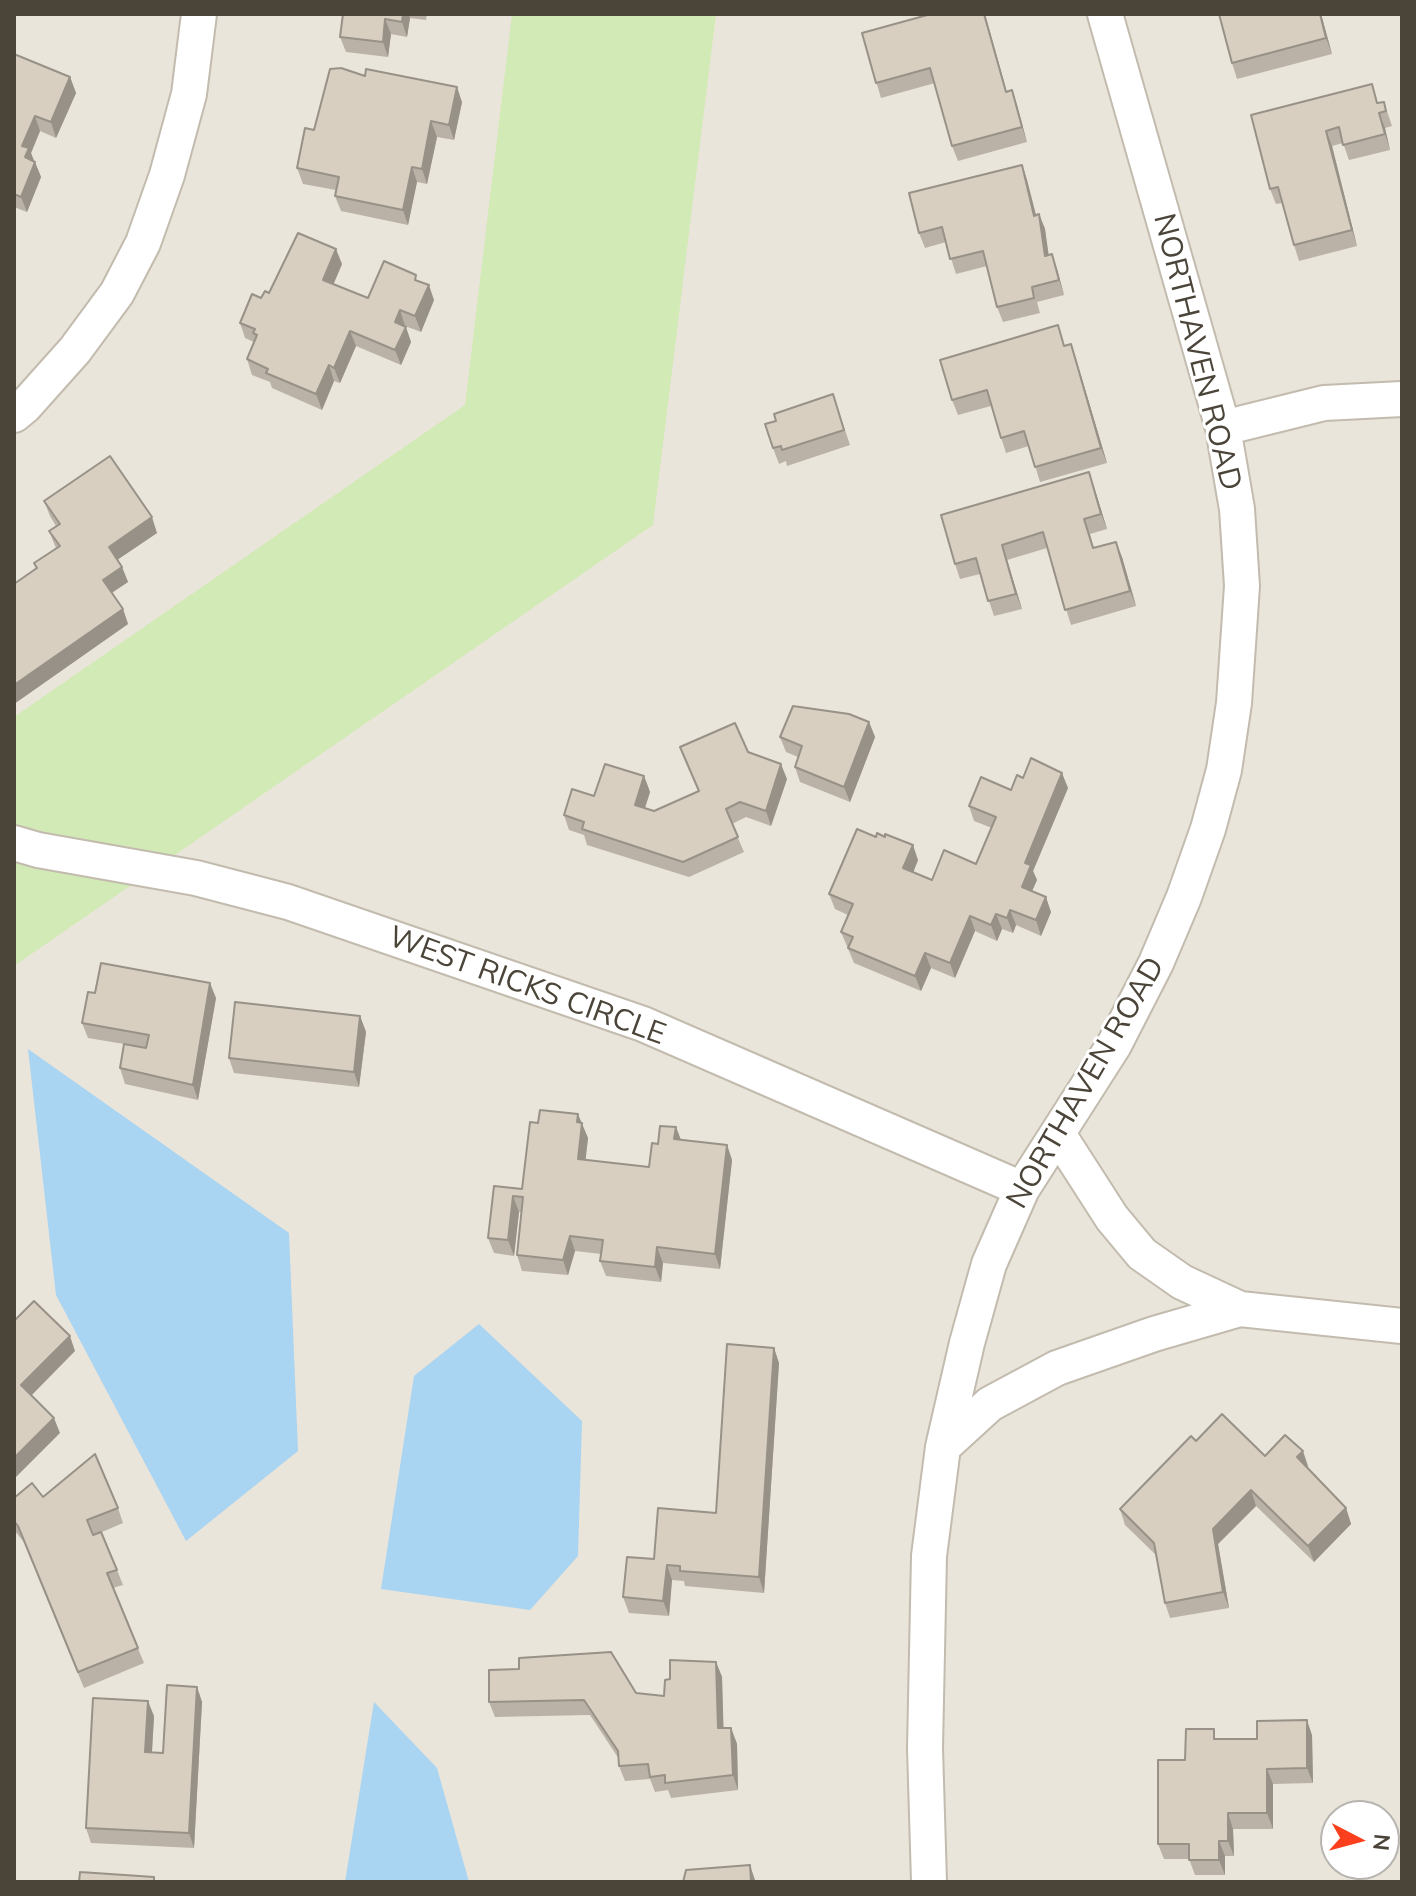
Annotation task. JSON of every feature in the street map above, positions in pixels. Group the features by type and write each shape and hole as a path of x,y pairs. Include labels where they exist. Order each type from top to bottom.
{"street":[{"path":"14,415 75,350 117,293 143,243 167,175 189,94 199,14"},
{"name":"NORTHAVEN ROAD","path":"929,1882 925,1748 929,1556 943,1447 967,1343 989,1264 1022,1189 1114,1045 1156,963 1184,897 1208,829 1224,770 1234,703 1242,586 1237,509 1223,428 1105,14"},
{"path":"1223,428 1324,403 1402,399"},
{"name":"WEST RICKS CIRCLE","path":"14,843 196,878 288,902 643,1024 1022,1189"},
{"path":"1058,1134 1112,1218 1142,1254 1182,1282 1240,1309 1402,1326"},
{"path":"943,1447 990,1404 1057,1368 1154,1334 1240,1309"}],"shaded area":[{"path":"14,14 1402,14 1402,1882 14,1882"}],"green space":[{"path":"512,14 716,14 653,525 14,966 14,717 465,405"}],"water":[{"path":"28,1049 289,1233 298,1451 186,1541 56,1295"},
{"path":"479,1324 582,1421 578,1556 530,1610 381,1589 414,1376"},
{"path":"374,1702 437,1768 469,1882 345,1882"}],"building":[{"path":"343,14 403,14 402,22 385,19 383,42 340,37"},
{"path":"931,14 984,14 1006,92 1012,90 1022,127 952,146 930,68 876,83 862,33"},
{"path":"1219,14 1320,14 1326,38 1232,63"},
{"path":"14,54 70,77 51,122 35,116 22,146 29,148 25,157 35,162 21,197 14,194"},
{"path":"341,68 365,76 366,69 457,87 449,125 431,121 422,169 412,167 403,210 335,196 339,177 297,168 305,128 314,130 330,69"},
{"path":"1372,84 1377,103 1384,102 1386,111 1379,113 1385,134 1343,145 1339,127 1326,131 1352,230 1294,245 1278,187 1270,189 1251,115"},
{"path":"1022,165 1034,216 1039,214 1045,256 1052,254 1059,280 1032,287 1034,298 997,307 983,251 950,259 942,227 919,233 909,193"},
{"path":"298,233 336,249 323,280 368,298 384,261 416,275 415,280 429,285 415,316 400,310 395,322 406,327 395,350 350,331 334,368 329,365 316,394 266,373 268,369 247,359 257,335 253,333 255,329 240,323 252,294 261,298 265,291 269,293"},
{"path":"1058,325 1064,346 1071,344 1101,448 1035,467 1024,431 1001,438 987,390 952,400 940,360"},
{"path":"833,394 844,430 782,450 781,446 773,448 765,424 776,421 774,414"},
{"path":"110,456 152,517 109,547 122,567 103,580 123,609 14,685 14,584 37,568 34,563 60,546 49,531 60,524 44,501"},
{"path":"1089,472 1101,514 1084,519 1093,548 1116,542 1130,591 1065,610 1043,532 1002,545 1016,594 988,601 976,558 955,564 941,515"},
{"path":"793,706 849,714 869,722 844,787 795,767 802,746 780,737"},
{"path":"735,723 748,752 781,764 766,811 740,802 726,809 738,837 683,862 582,829 584,822 564,815 572,789 594,796 605,764 644,776 635,805 654,811 699,791 680,747"},
{"path":"1031,758 1062,773 1025,863 1031,865 1022,887 1046,897 1036,920 1010,910 1007,918 996,914 991,925 970,916 950,963 925,953 915,976 848,948 853,937 841,932 853,904 829,894 857,829 876,837 877,833 885,837 885,834 913,845 903,868 932,880 944,850 976,864 996,817 969,806 981,777 1011,790 1017,775 1023,778"},
{"path":"101,963 210,983 193,1085 120,1068 124,1044 146,1048 149,1035 82,1023 88,992 95,993"},
{"path":"235,1002 360,1016 354,1072 229,1058"},
{"path":"540,1110 578,1114 577,1122 582,1123 578,1159 649,1167 652,1143 658,1144 660,1126 676,1127 674,1139 727,1145 715,1254 657,1247 655,1267 600,1261 603,1240 570,1236 563,1260 517,1255 523,1197 513,1196 508,1240 488,1238 494,1186 522,1189 530,1122 538,1123"},
{"path":"34,1301 70,1336 21,1385 54,1418 14,1458 14,1321"},
{"path":"727,1344 774,1348 759,1577 680,1571 680,1566 667,1565 663,1601 623,1597 627,1557 654,1559 658,1508 716,1513"},
{"path":"1222,1414 1265,1456 1285,1435 1303,1451 1297,1457 1346,1508 1308,1546 1251,1490 1213,1529 1223,1592 1165,1603 1154,1543 1120,1509 1191,1436 1196,1441"},
{"path":"95,1454 118,1508 87,1520 93,1535 101,1532 117,1570 107,1573 138,1648 78,1672 14,1521 14,1498 32,1483 43,1497"},
{"path":"611,1652 636,1693 664,1696 665,1680 670,1679 670,1660 716,1662 718,1728 731,1728 733,1775 665,1783 665,1775 650,1777 648,1764 619,1766 618,1751 584,1700 489,1702 489,1670 519,1669 519,1658"},
{"path":"167,1685 197,1687 189,1833 86,1828 93,1698 148,1701 145,1752 163,1753"},
{"path":"1307,1720 1307,1768 1267,1769 1267,1813 1228,1813 1228,1841 1219,1841 1219,1860 1189,1860 1189,1844 1158,1844 1158,1760 1185,1760 1186,1729 1214,1729 1214,1739 1257,1739 1257,1721"},
{"path":"750,1865 751,1882 683,1882 686,1870"},
{"path":"80,1872 154,1877 154,1882 79,1882"}]}
